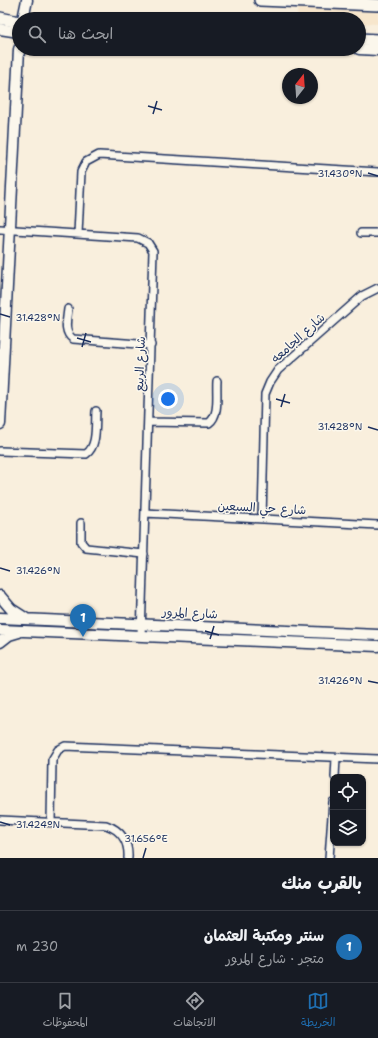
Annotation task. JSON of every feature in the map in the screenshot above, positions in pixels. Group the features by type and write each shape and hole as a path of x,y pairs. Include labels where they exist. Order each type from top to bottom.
{"main road":[{"path":"260,0 378,5"},
{"path":"0,18 12,21"},
{"path":"366,39 378,40"}],"street":[{"path":"24,12 27,0"},
{"path":"0,24 0,36"},
{"path":"0,29 12,31"},
{"path":"366,49 378,50"},
{"path":"0,424 5,229 18,56"},
{"path":"78,234 81,172 86,162 99,155 378,172"},
{"name":"شارع الربيع","path":"5,229 138,238 145,241 150,246 154,256 141,636"},
{"path":"361,233 378,233"},
{"name":"شارع الجامعه","path":"262,519 265,394 270,382 278,370 362,296 378,288"},
{"path":"68,309 66,329 68,335 73,339 151,345"},
{"path":"148,422 209,423 213,420 216,414 217,382"},
{"path":"0,451 86,454 91,450 94,444 96,410"},
{"name":"شارع حي السبعين","path":"145,513 378,525"},
{"path":"81,523 81,542 86,548 144,554"},
{"path":"0,596 11,609 26,619"},
{"name":"شارع المرور","path":"0,618 378,635"},
{"name":"شارع المرور","path":"0,630 378,646"},
{"path":"0,642 15,633 26,631"},
{"path":"51,822 52,760 58,750 65,746 378,759"},
{"path":"335,774 336,758"},
{"path":"329,858 332,810"},
{"path":"0,820 101,824 111,826 119,832 125,840 128,858"}],"shaded area":[{"path":"298,0 378,0 378,24 366,23 366,12 297,12"}],"place":[{"name":"سنتر ومكتبة العثمان","path":"83,637"}]}
